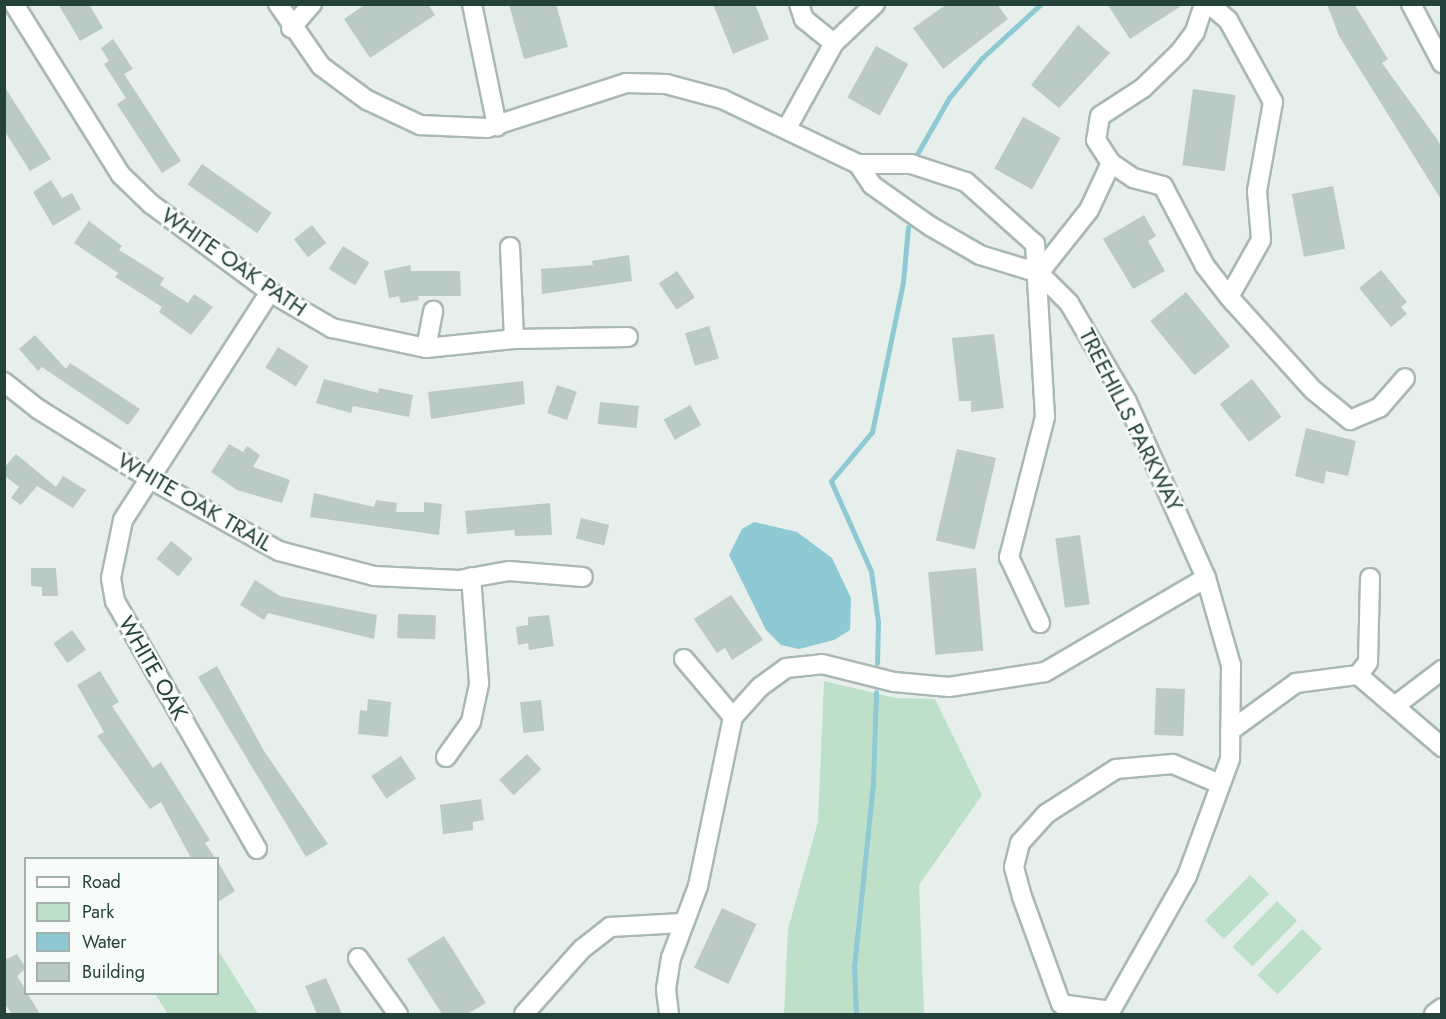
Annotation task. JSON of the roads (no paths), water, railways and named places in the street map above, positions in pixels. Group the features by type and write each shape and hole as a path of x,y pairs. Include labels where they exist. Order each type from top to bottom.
{"street":[{"name":"WHITE OAK PATH","path":"14,4 121,175 151,204 270,292 332,328 426,348 514,339 628,337"},
{"path":"291,28 312,4"},
{"path":"472,4 497,126"},
{"path":"799,4 804,19 834,43"},
{"path":"787,128 834,43 875,4"},
{"path":"1204,4 1196,32 1180,52 1143,88 1100,116 1096,140 1111,163 1133,178 1162,186 1205,266 1229,297 1313,390 1350,420 1380,407 1405,378"},
{"path":"1209,4 1228,20 1273,102 1257,191 1261,240 1229,297"},
{"path":"1411,4 1442,63"},
{"name":"TREEHILLS PARKWAY","path":"276,7 321,66 378,105 420,125 497,126 626,83 666,84 722,99 787,128 858,164 911,164 966,182 1035,244 1039,273 1045,417 1009,557 1040,623"},
{"path":"1039,273 1089,210 1111,163"},
{"name":"TREEHILLS PARKWAY","path":"858,164 872,185 930,226 980,255 1039,273 1069,303 1128,402 1206,578 1231,665 1230,759 1187,876 1110,1013 1059,1009 1014,867 1020,843 1046,814 1116,769 1173,764 1220,784"},
{"path":"510,247 514,339"},
{"name":"WHITE OAK","path":"257,849 115,601 111,578 123,520 270,292"},
{"path":"426,348 433,311"},
{"name":"WHITE OAK TRAIL","path":"4,382 38,409 150,478 279,551 368,575 471,578 509,571 583,577"},
{"path":"446,758 471,722 479,683 471,578"},
{"path":"669,1014 666,989 682,922 698,886 715,819 733,717 760,687 786,668 822,664 894,682 950,687 1045,672 1206,578"},
{"path":"1230,731 1296,683 1358,675 1368,662 1370,578"},
{"path":"684,659 733,717"},
{"path":"1396,705 1442,670"},
{"path":"1358,675 1396,705 1442,747"},
{"path":"524,1014 582,949 610,927 682,922"},
{"path":"358,958 398,1014"},
{"path":"1434,1014 1442,1008"}],"water":[{"path":"754,522 797,532 832,558 851,598 850,630 834,640 799,649 781,645 766,630 729,555 742,529"}],"waterway":[{"path":"916,156 949,98 982,58 1041,4"},
{"path":"877,663 878,622 871,571 831,481 872,432 903,282 908,227"},
{"path":"856,1014 854,967 873,783 876,692"}]}
